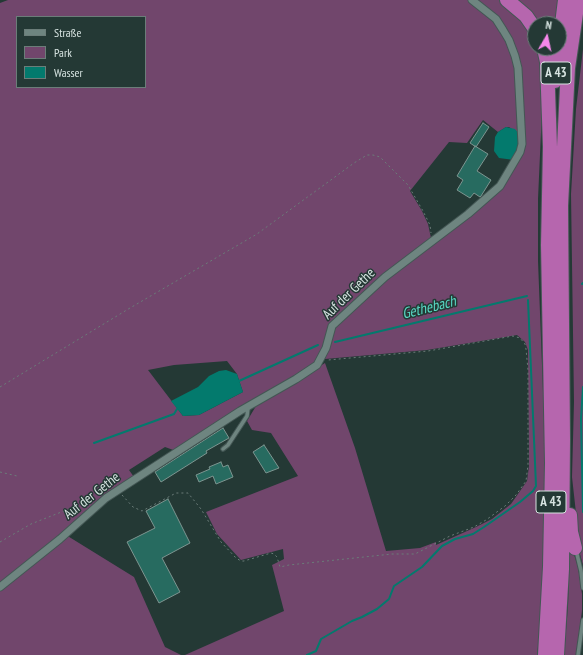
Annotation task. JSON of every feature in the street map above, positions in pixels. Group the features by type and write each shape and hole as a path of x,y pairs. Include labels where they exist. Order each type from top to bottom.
{"highway":[{"path":"507,0 527,17"},
{"name":"A 43","path":"545,655 550,567 552,463 548,245 550,147 556,71 565,0"},
{"name":"A 43","path":"557,655 562,569 563,439 561,206 568,68 578,0"},
{"path":"565,117 583,17"},
{"path":"546,56 550,147"},
{"path":"563,439 571,532 575,548"}],"street":[{"name":"Auf der Gethe","path":"0,587 117,490 248,406 296,380 317,365 326,348 332,326 385,277 468,214 500,186 520,152 522,144 518,68 509,40 496,19 472,0"}],"lane":[{"path":"223,449 228,445 247,416 248,406"},
{"path":"575,548 581,571 583,588"},
{"path":"578,655 583,620"}],"path":[{"path":"0,387 130,308 257,234 367,155 380,157 408,185 430,225 432,241"},
{"path":"117,490 133,507 142,511 176,493 188,492 201,509 221,542 236,558 241,561 270,553 277,557 280,567 289,564 392,554 415,554 486,520 516,495 526,481 528,465 528,370 526,349 520,338 513,336 428,351 320,361"},
{"path":"0,472 17,476"},
{"path":"0,542 32,524 74,507 87,515"}],"green space":[{"path":"8,0 500,0 527,24 527,56 540,56 543,88 538,199 538,261 547,495 540,630 537,655 185,655 284,611 272,565 284,559 283,549 241,560 217,534 206,512 298,476 271,433 252,430 247,421 256,406 325,363 355,448 386,551 420,548 436,542 436,545 476,527 492,519 511,504 527,481 529,466 528,350 525,342 517,335 427,350 325,359 332,330 378,286 486,201 523,149 525,131 523,111 520,135 509,127 506,127 498,132 483,120 467,143 449,142 410,191 428,224 431,238 329,325 324,348 316,364 176,451 165,447 129,470 134,477 0,583 0,3","holes":["227,361 237,374 243,392 199,415 183,416 148,370 174,365"]},
{"path":"512,0 558,0 556,16 528,16"},
{"path":"583,49 583,565 575,536 577,522 572,477 574,402 571,194 576,109"},
{"path":"66,535 134,577 165,647 181,655 0,655 0,590"},
{"path":"570,542 578,567 582,594 582,611 576,655 564,655 568,606"}],"water":[{"path":"506,127 515,129 520,135 519,150 514,160 499,158 494,151 495,137 498,132"},
{"path":"226,370 237,374 243,392 199,415 183,416 171,401 198,387 209,376 219,371"}],"building":[{"path":"483,123 489,127 476,147 470,143"},
{"path":"475,146 488,154 477,171 491,180 480,197 474,193 470,198 457,190 463,180 457,176"},
{"path":"223,428 229,438 206,451 207,453 161,482 155,472"},
{"path":"264,445 279,468 266,473 253,452"},
{"path":"221,462 223,467 228,465 233,477 216,484 213,476 199,482 196,475"},
{"path":"168,499 190,543 162,558 180,592 159,603 127,542 155,528 146,511"}],"waterway":[{"name":"Gethebach","path":"335,342 527,296"},
{"path":"307,655 316,651 321,639 352,621 377,609 389,599 394,586 422,567 442,546 455,539 473,534 520,502 533,491 536,486 528,300"},
{"path":"239,381 318,345"},
{"path":"583,387 581,419 583,512"},
{"path":"94,443 174,414 177,409"}]}
